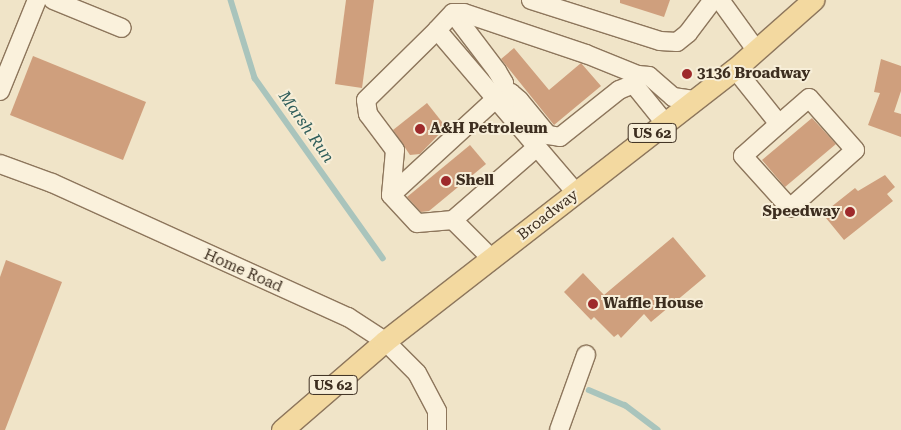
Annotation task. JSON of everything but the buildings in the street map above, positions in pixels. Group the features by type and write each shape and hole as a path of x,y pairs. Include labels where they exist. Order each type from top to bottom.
{"main road":[{"name":"Broadway","path":"282,430 385,341 735,69 813,0"}],"street":[{"path":"0,91 38,0"},
{"path":"53,0 122,28"},
{"path":"530,0 660,41 677,42 688,34 713,0"},
{"path":"720,0 756,50"},
{"path":"453,13 497,70 504,83 499,97"},
{"path":"537,147 453,220 417,223 391,195 395,150 368,114 366,100 453,13 464,13 558,44 636,79 665,123"},
{"path":"437,30 499,97 537,147 576,193"},
{"path":"735,69 779,124"},
{"path":"391,195 499,97 511,93 548,135 560,137 619,90 636,79 649,76 673,97 694,100"},
{"path":"809,98 855,150 790,208 743,156 779,124 809,98"},
{"name":"Home Road","path":"0,164 52,183 348,317 385,341 417,372 437,411 437,430"},
{"path":"453,220 491,258"},
{"path":"559,430 586,355"}],"waterway":[{"name":"Marsh Run","path":"231,0 255,78 383,258"},
{"name":"Marsh Run","path":"589,390 625,405 658,430"}],"place":[{"name":"3136 Broadway","path":"687,74"},
{"name":"A&H Petroleum","path":"420,129"},
{"name":"Shell","path":"446,181"},
{"name":"Speedway","path":"850,212"},
{"name":"Waffle House","path":"593,304"}]}
